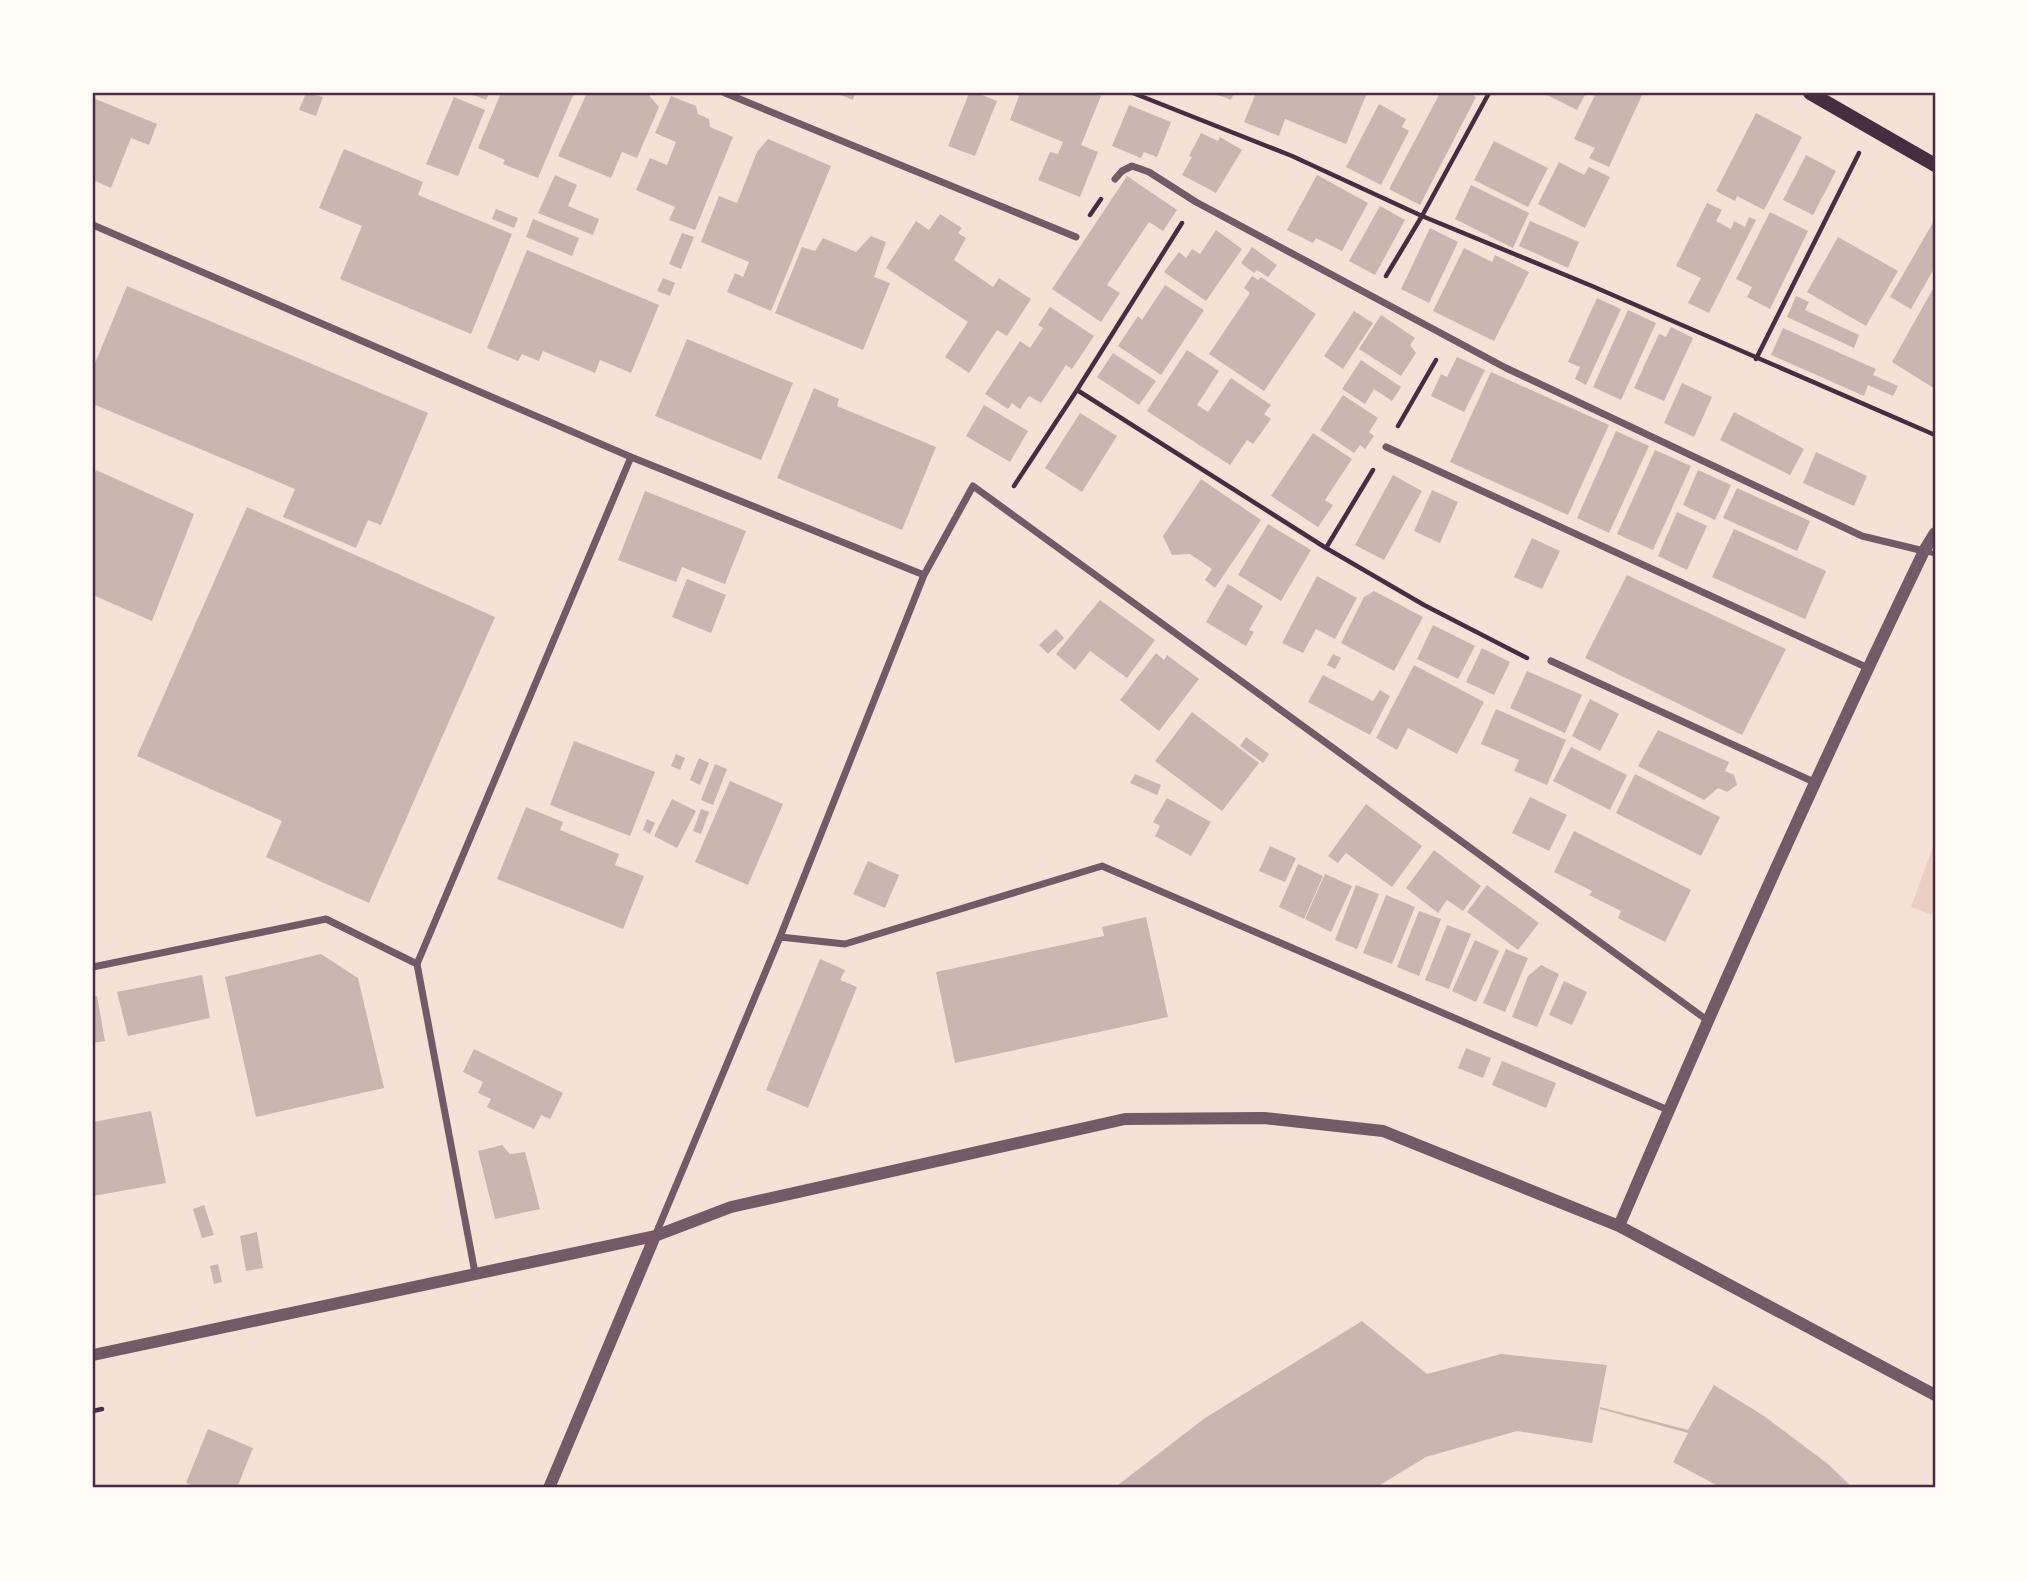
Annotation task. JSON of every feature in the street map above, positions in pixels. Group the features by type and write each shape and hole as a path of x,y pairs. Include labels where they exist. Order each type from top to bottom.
{"main road":[{"path":"1810,93 1935,165"}],"street":[{"path":"725,93 1076,237"},
{"path":"1115,179 1122,171 1132,166 1149,172 1196,202 1448,338 1862,536 1930,553"},
{"path":"93,225 631,457 924,575"},
{"path":"1386,447 1868,668"},
{"path":"475,1273 417,964 631,457"},
{"path":"549,1488 780,937 924,575 973,486 1707,1020"},
{"path":"1619,1226 1707,1020 1868,668 1930,553 1935,533"},
{"path":"1551,661 1816,783"},
{"path":"780,937 845,944 1102,866 1668,1110"},
{"path":"93,967 326,919 417,964"},
{"path":"93,1355 655,1236 731,1207 1125,1119 1264,1118 1383,1131 1619,1226 1935,1395"}],"path":[{"path":"1133,93 1292,156 1422,216 1592,286 1935,435"},
{"path":"1373,298 1422,216 1489,93"},
{"path":"1756,359 1872,127"},
{"path":"1076,237 1115,179"},
{"path":"1001,506 1196,202"},
{"path":"1326,548 1448,338"},
{"path":"1077,390 1326,548 1424,605 1526,657 1551,661"},
{"path":"93,1411 102,1409"}],"shaded area":[{"path":"1935,841 1935,916 1911,907"}],"building":[{"path":"306,93 323,97 316,116 299,110"},
{"path":"469,93 489,93 486,100"},
{"path":"501,93 574,93 538,178 503,164 505,160 478,148"},
{"path":"587,93 647,93 659,107 637,158 622,152 611,178 558,156"},
{"path":"836,93 855,93 853,100"},
{"path":"969,93 977,93 997,101 975,156 948,146"},
{"path":"1020,93 1094,93 1101,96 1081,145 1098,152 1080,197 1038,180 1050,152 1058,154 1063,142 1010,120"},
{"path":"1213,93 1234,93 1231,100"},
{"path":"1256,93 1367,93 1346,144 1285,119 1279,136 1244,122"},
{"path":"1440,93 1469,93 1476,97 1420,205 1389,189"},
{"path":"1543,93 1586,93 1577,110"},
{"path":"1596,93 1643,93 1609,167 1589,158 1595,148 1574,139"},
{"path":"671,96 696,106 698,114 709,119 710,127 733,137 695,230 669,220 675,207 636,190 650,158 667,165 676,142 655,133"},
{"path":"454,97 485,110 458,176 426,164"},
{"path":"93,98 157,124 149,145 131,138 111,188 93,180"},
{"path":"1379,104 1406,119 1402,127 1409,131 1381,185 1346,167"},
{"path":"1129,105 1171,122 1157,157 1144,152 1141,158 1112,146"},
{"path":"1756,113 1802,137 1764,210 1737,196 1735,201 1716,191"},
{"path":"1201,133 1218,141 1220,137 1242,150 1216,193 1182,175"},
{"path":"768,139 831,166 771,311 727,292 735,273 743,277 749,262 701,242 719,196 737,203 757,152"},
{"path":"1494,141 1548,168 1528,207 1474,180"},
{"path":"344,149 423,182 418,195 512,234 471,334 340,279 362,226 319,208"},
{"path":"1806,155 1836,171 1813,215 1783,200"},
{"path":"1559,162 1584,175 1589,167 1610,177 1585,228 1538,204"},
{"path":"555,175 577,185 568,206 599,219 593,235 538,213"},
{"path":"1317,175 1368,203 1342,251 1316,238 1313,243 1287,230"},
{"path":"1127,176 1177,210 1163,231 1149,222 1107,285 1120,293 1101,322 1052,289"},
{"path":"1471,185 1529,213 1513,248 1455,219"},
{"path":"1707,203 1722,210 1716,221 1731,229 1734,221 1745,227 1749,217 1756,220 1709,313 1688,303 1701,278 1676,266"},
{"path":"1380,206 1405,220 1375,275 1349,261"},
{"path":"496,209 518,218 514,228 492,219"},
{"path":"1770,212 1808,231 1770,309 1747,297 1752,287 1736,279"},
{"path":"940,214 962,228 958,233 966,238 954,260 993,287 999,278 1031,299 1007,336 997,330 969,373 945,357 968,322 886,268 916,221 929,230"},
{"path":"533,219 579,238 572,256 526,237"},
{"path":"1935,219 1935,267 1911,309 1890,297"},
{"path":"1530,221 1579,242 1568,268 1519,246"},
{"path":"1430,228 1458,242 1429,303 1401,289"},
{"path":"1216,230 1242,249 1206,301 1164,272 1179,252 1186,258 1192,249 1200,254"},
{"path":"682,233 694,237 681,269 669,264"},
{"path":"871,236 886,242 874,277 890,283 863,350 775,313 802,247 815,251 823,238 856,252"},
{"path":"1838,237 1898,271 1866,326 1807,292"},
{"path":"1252,247 1277,265 1268,277 1257,270 1254,273 1241,263"},
{"path":"1464,248 1492,262 1495,255 1529,272 1494,341 1433,311"},
{"path":"527,250 659,305 631,373 600,360 595,373 543,351 539,361 522,354 518,361 487,348"},
{"path":"1252,276 1258,280 1261,277 1316,314 1264,391 1209,354 1250,293 1244,288"},
{"path":"663,278 675,283 670,296 657,291"},
{"path":"1165,285 1204,310 1161,375 1118,346 1138,316 1142,320"},
{"path":"1935,285 1935,389 1892,362"},
{"path":"127,286 428,413 381,525 368,520 356,548 283,517 295,489 93,404 93,368"},
{"path":"1796,296 1809,302 1805,310 1859,335 1854,348 1787,317"},
{"path":"1597,298 1621,309 1586,385 1575,379 1580,367 1568,362"},
{"path":"1050,307 1094,336 1072,369 1066,365 1041,403 1029,396 1020,409 1012,403 1008,409 985,394 1020,341 1030,348 1043,328 1038,325"},
{"path":"1628,310 1656,323 1621,400 1593,387"},
{"path":"1354,311 1373,323 1343,369 1324,356"},
{"path":"1381,315 1415,338 1410,345 1416,353 1401,376 1359,349"},
{"path":"1671,327 1693,338 1664,401 1634,388 1659,334 1666,337"},
{"path":"1783,328 1876,369 1873,375 1898,386 1893,396 1868,385 1864,396 1771,355"},
{"path":"687,339 793,383 761,460 655,416"},
{"path":"1187,350 1219,371 1197,405 1208,412 1231,378 1271,405 1264,414 1271,419 1253,444 1247,440 1230,465 1147,411"},
{"path":"1113,353 1156,381 1139,405 1097,377"},
{"path":"1457,357 1485,370 1464,412 1431,396 1441,374 1447,377"},
{"path":"1361,360 1401,387 1392,401 1374,389 1365,404 1342,389"},
{"path":"1491,372 1609,425 1568,515 1450,462"},
{"path":"1682,383 1712,397 1694,437 1664,423"},
{"path":"814,388 839,399 837,406 936,447 902,530 777,478"},
{"path":"1343,395 1378,418 1369,432 1374,436 1365,449 1360,445 1354,453 1320,430"},
{"path":"984,405 1028,431 1010,462 966,436"},
{"path":"1734,412 1804,449 1790,475 1720,440"},
{"path":"1080,413 1117,436 1082,492 1045,468"},
{"path":"1616,431 1649,446 1609,533 1577,518"},
{"path":"1313,433 1352,459 1325,500 1333,505 1318,527 1271,496"},
{"path":"1655,450 1691,466 1653,550 1617,534"},
{"path":"1816,452 1867,476 1854,506 1803,483"},
{"path":"96,470 194,514 152,621 93,595 93,478"},
{"path":"1698,470 1731,485 1715,520 1683,505"},
{"path":"1393,475 1422,491 1384,560 1355,545"},
{"path":"1201,479 1261,520 1215,588 1205,580 1212,569 1190,554 1172,555 1163,536"},
{"path":"1737,488 1810,521 1797,551 1723,518"},
{"path":"1432,490 1458,502 1440,543 1414,531"},
{"path":"645,491 746,531 725,584 682,567 676,582 618,560"},
{"path":"247,507 495,617 369,903 266,857 282,821 137,756"},
{"path":"1677,512 1707,526 1687,570 1658,556"},
{"path":"1268,524 1311,550 1281,601 1238,575"},
{"path":"1734,529 1826,571 1805,619 1712,577"},
{"path":"1532,538 1560,551 1542,589 1514,577"},
{"path":"1627,575 1786,649 1742,735 1585,658"},
{"path":"1317,576 1357,598 1335,639 1316,629 1303,653 1282,643"},
{"path":"687,579 726,595 711,633 672,617"},
{"path":"1228,584 1263,606 1249,630 1254,632 1246,646 1206,622"},
{"path":"1374,591 1423,617 1394,671 1341,643 1364,597"},
{"path":"1100,600 1155,640 1127,678 1090,651 1075,670 1056,654"},
{"path":"1433,625 1475,646 1458,679 1417,659"},
{"path":"1056,629 1064,638 1048,654 1039,645"},
{"path":"1482,648 1510,662 1494,695 1466,682"},
{"path":"1156,653 1164,660 1167,655 1199,679 1159,731 1120,700"},
{"path":"1333,654 1341,658 1335,669 1327,665"},
{"path":"1414,665 1484,702 1457,754 1408,728 1397,750 1376,738"},
{"path":"1527,671 1582,695 1565,733 1510,708"},
{"path":"1323,675 1373,701 1380,690 1390,696 1370,735 1308,702"},
{"path":"1590,699 1619,714 1600,751 1572,736"},
{"path":"1496,709 1566,740 1547,785 1514,771 1519,760 1481,744"},
{"path":"1192,712 1259,763 1222,811 1155,761"},
{"path":"1658,730 1729,762 1725,771 1734,775 1737,785 1727,792 1718,788 1704,800 1638,766"},
{"path":"1246,737 1269,754 1263,763 1240,746"},
{"path":"574,741 655,772 630,836 550,805"},
{"path":"1571,747 1627,775 1610,810 1553,781"},
{"path":"676,754 685,758 680,770 671,766"},
{"path":"699,758 709,763 700,785 690,780"},
{"path":"715,764 727,769 713,805 701,800"},
{"path":"1135,774 1161,785 1157,795 1130,783"},
{"path":"1635,774 1720,817 1701,856 1616,813"},
{"path":"730,781 783,804 748,885 695,862"},
{"path":"1530,797 1567,815 1549,851 1512,833"},
{"path":"1167,798 1211,822 1191,856 1155,836 1160,826 1153,822"},
{"path":"672,799 696,811 677,848 654,836"},
{"path":"1366,804 1422,846 1392,887 1346,853 1338,863 1328,856"},
{"path":"526,807 563,822 560,830 619,854 615,865 644,876 623,929 497,879"},
{"path":"701,809 709,812 701,834 693,831"},
{"path":"647,819 655,823 650,834 643,830"},
{"path":"1574,831 1691,890 1665,942 1618,918 1621,911 1589,895 1592,891 1554,872"},
{"path":"1270,846 1296,858 1285,882 1259,871"},
{"path":"1434,850 1481,886 1463,911 1447,900 1438,913 1406,888"},
{"path":"868,861 899,875 885,908 853,894"},
{"path":"1298,864 1323,876 1304,919 1279,907"},
{"path":"1325,874 1352,886 1331,932 1305,919"},
{"path":"1356,885 1379,894 1357,949 1335,940"},
{"path":"1487,885 1539,923 1518,950 1467,912"},
{"path":"1386,895 1415,907 1392,964 1363,953"},
{"path":"1419,911 1441,919 1419,976 1397,967"},
{"path":"1146,917 1168,1017 955,1063 936,972 1104,936 1102,927"},
{"path":"1447,925 1471,934 1449,989 1425,980"},
{"path":"1475,940 1499,951 1476,1002 1452,991"},
{"path":"1506,949 1528,958 1505,1012 1483,1003"},
{"path":"321,954 358,978 384,1088 256,1117 225,977"},
{"path":"820,959 845,970 840,980 857,987 808,1108 766,1090"},
{"path":"1541,965 1559,974 1537,1027 1512,1017 1528,976"},
{"path":"202,975 210,1018 128,1036 117,992"},
{"path":"1564,981 1587,992 1572,1025 1549,1015"},
{"path":"97,996 105,1041 93,1043 93,997"},
{"path":"1466,1048 1491,1058 1483,1078 1458,1068"},
{"path":"474,1049 563,1093 550,1119 541,1115 534,1129 487,1107 491,1099 478,1093 483,1082 463,1072"},
{"path":"1502,1061 1556,1083 1546,1108 1492,1085"},
{"path":"151,1111 166,1183 93,1196 93,1122"},
{"path":"502,1145 510,1154 525,1152 540,1209 495,1219 478,1151"},
{"path":"204,1205 214,1235 202,1238 193,1209"},
{"path":"257,1232 263,1268 246,1271 240,1236"},
{"path":"218,1264 222,1282 214,1284 210,1266"},
{"path":"1362,1321 1427,1374 1501,1354 1607,1365 1592,1443 1517,1431 1426,1457 1375,1488 1114,1488 1205,1418"},
{"path":"1714,1385 1764,1416 1828,1464 1853,1488 1722,1488 1673,1462 1688,1433 1600,1409 1688,1430"},
{"path":"208,1429 253,1448 237,1488 198,1488 186,1483"}]}
